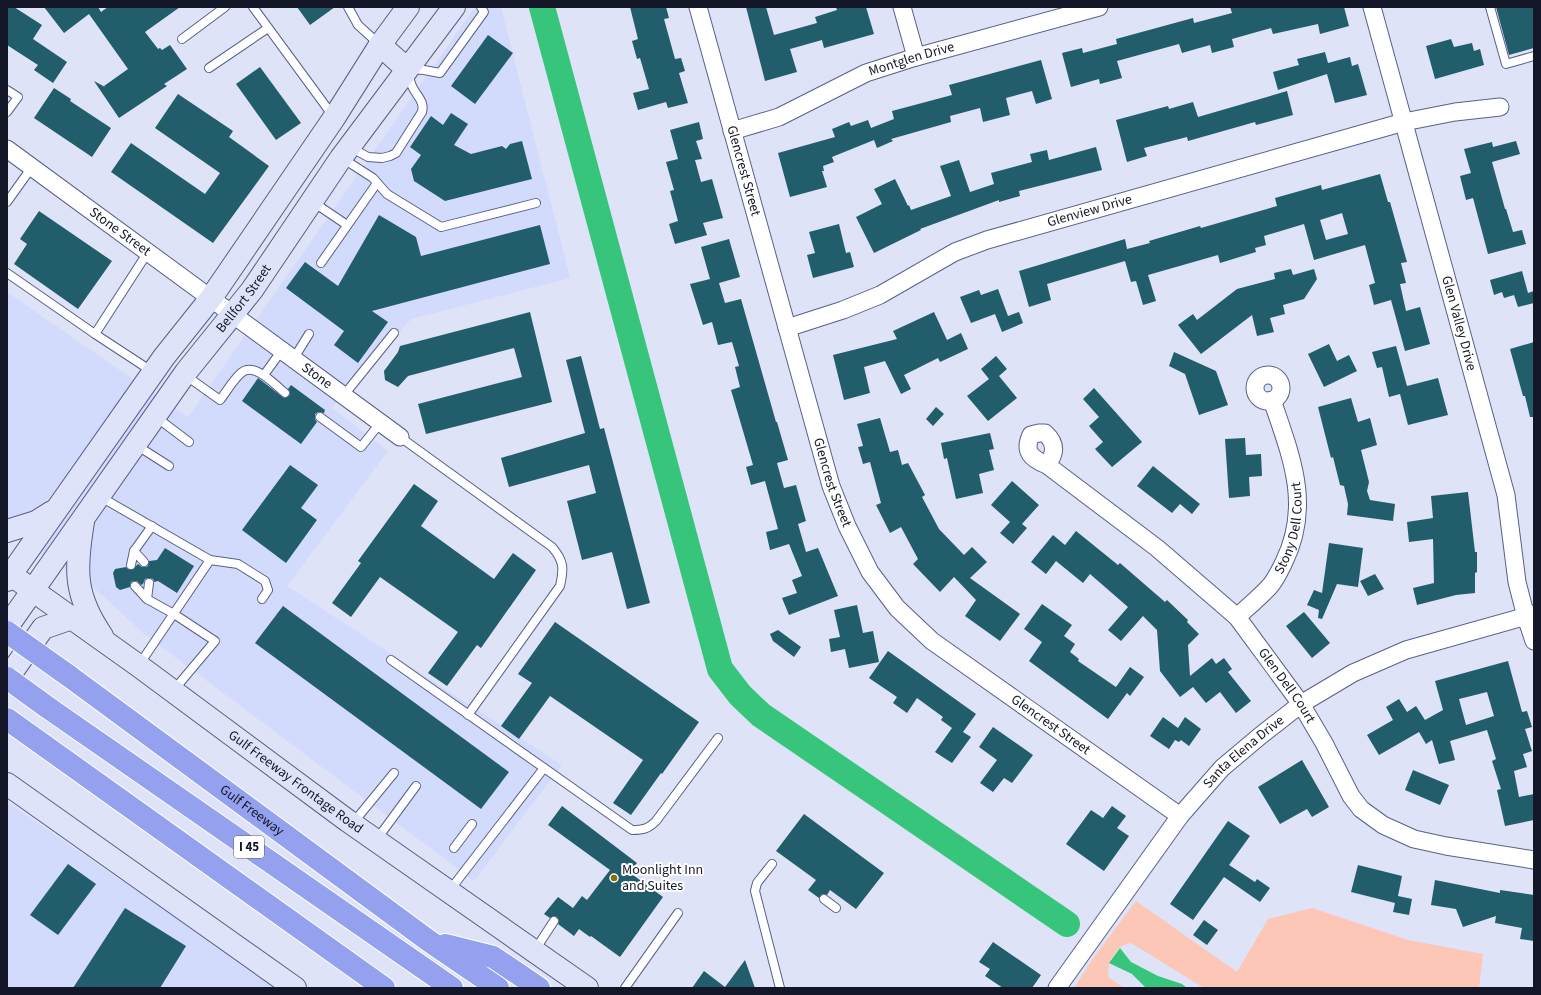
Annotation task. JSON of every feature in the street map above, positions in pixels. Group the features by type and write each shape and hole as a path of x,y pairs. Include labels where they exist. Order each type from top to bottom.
{"highway":[{"name":"Gulf Freeway","path":"7,632 429,941 498,988"},
{"name":"I 45","path":"7,678 452,988"},
{"name":"I 45","path":"7,719 372,982 384,988"},
{"path":"429,941 493,957 539,988"}],"main road":[{"name":"Bellfort Street","path":"8,576 154,372 211,298 334,118 380,45 408,7"},
{"name":"Bellfort Street","path":"7,627 184,374 252,290 346,152 454,7"},
{"path":"380,45 407,69"},
{"path":"7,531 36,522 56,509"},
{"path":"84,517 78,554 78,577 81,596 90,619 107,644"},
{"name":"Gulf Freeway Frontage Road","path":"8,576 33,590 139,666 352,824 587,988"},
{"path":"7,678 43,628 72,618"},
{"path":"7,784 295,988"}],"street":[{"name":"Glencrest Street","path":"698,7 831,486 844,520 870,572 897,608 932,641 1180,816"},
{"path":"902,7 916,57"},
{"name":"Montglen Drive","path":"732,131 778,117 866,73 916,57 1099,7"},
{"name":"Glen Valley Drive","path":"1372,7 1506,495 1517,582 1530,616 1534,642"},
{"name":"Glenview Drive","path":"787,328 843,310 880,295 955,252 987,240 1404,122 1455,112 1500,107"},
{"name":"Stone Street","path":"7,149 233,314"},
{"name":"Stone","path":"233,314 400,436"},
{"name":"Stony Dell Court","path":"1237,617 1271,585 1292,547 1296,527 1298,497 1293,462 1272,400"},
{"name":"Glen Dell Court","path":"1047,465 1157,548 1237,617 1301,704 1324,743 1351,796 1361,809 1382,826 1414,839 1446,846 1534,860"},
{"name":"Santa Elena Drive","path":"1057,988 1180,816 1222,768 1301,704 1353,673 1406,650 1530,616"}],"lane":[{"path":"182,39 226,7"},
{"path":"253,7 334,118"},
{"path":"348,7 358,25 380,45"},
{"path":"346,152 368,157 382,158 396,153 422,112 423,107 421,100 412,87 407,69 440,73 484,12 481,7"},
{"path":"1490,7 1506,64 1534,56"},
{"path":"209,68 268,28"},
{"path":"7,90 18,97 7,112"},
{"path":"346,152 387,194 441,227 536,203"},
{"path":"7,202 32,168"},
{"path":"321,263 377,183"},
{"path":"312,201 347,225"},
{"path":"94,334 148,252"},
{"path":"7,273 94,334 154,372"},
{"path":"344,395 394,333"},
{"path":"264,375 308,334"},
{"path":"184,374 220,400 241,372 247,369 257,370 285,393"},
{"path":"155,416 189,442"},
{"path":"320,417 361,447 381,422"},
{"path":"400,436 552,547 560,556 563,571 560,586 468,714"},
{"path":"135,445 169,466"},
{"path":"99,496 210,560 238,564 265,581 268,590 262,599"},
{"path":"131,565 134,551 152,526"},
{"path":"134,551 144,562"},
{"path":"139,666 210,560"},
{"path":"147,599 149,583"},
{"path":"135,586 147,599 174,614 215,641 173,691"},
{"path":"391,660 632,830 642,830 650,827 656,821 718,738"},
{"path":"449,891 544,768"},
{"path":"352,824 394,773"},
{"path":"377,840 416,786"},
{"path":"454,848 472,824"},
{"path":"772,864 757,883 755,891 780,988"},
{"path":"824,899 836,908"},
{"path":"625,988 678,913"},
{"path":"534,951 554,921"}],"shaded area":[{"path":"475,7 501,7 570,278 411,319 332,408 388,451 287,586 562,765 474,881 144,634 93,587 7,533 7,292 188,417"},
{"path":"7,802 116,877 282,988 7,988"},
{"path":"1136,901 1237,972 1268,919 1312,908 1408,940 1483,954 1479,988 1204,988 1131,943 1121,946 1109,963 1108,977 1124,988 1074,988 1094,957"},
{"path":"1120,948 1131,962 1158,976 1182,984 1187,988 1146,988 1132,974 1109,963"}],"building":[{"path":"7,7 14,7 42,25 33,39 67,62 53,83 34,70 38,65 7,45"},
{"path":"44,7 98,7 101,12 108,7 180,7 145,32 158,49 160,48 162,50 170,45 187,69 164,84 167,86 119,118 94,81 105,87 104,86 128,69 89,14 64,33"},
{"path":"297,7 335,7 310,25"},
{"path":"630,7 666,7 669,18 664,19 675,59 681,58 685,71 679,73 688,103 668,108 666,102 638,110 633,93 649,89 640,58 637,59 632,41 638,39"},
{"path":"746,7 766,7 774,35 817,23 815,17 837,10 836,7 866,7 874,34 824,48 822,40 790,49 797,72 765,81"},
{"path":"1230,7 1344,7 1349,26 1320,34 1318,24 1273,34 1271,28 1232,39 1234,47 1212,53 1210,45 1182,53 1179,44 1117,61 1122,78 1100,84 1099,79 1071,87 1062,53 1082,48 1083,53 1117,44 1116,39 1193,18 1194,23 1232,13"},
{"path":"1496,7 1534,7 1534,48 1509,55"},
{"path":"488,35 513,53 475,104 451,86"},
{"path":"1451,39 1454,47 1472,43 1474,51 1480,49 1484,65 1435,79 1426,46"},
{"path":"1325,52 1328,63 1350,57 1352,66 1358,64 1367,95 1335,103 1327,74 1278,90 1273,72 1299,65 1297,59"},
{"path":"1041,60 1052,99 1036,104 1032,91 1006,98 1010,115 983,122 980,108 950,116 951,122 891,139 893,141 877,148 874,140 832,157 834,162 823,166 824,171 822,171 827,187 790,197 778,153 835,137 832,129 849,122 851,126 868,120 871,128 894,119 892,111 952,95 949,85"},
{"path":"260,67 301,123 276,140 236,84"},
{"path":"54,88 71,99 70,101 111,128 92,157 34,118"},
{"path":"1287,91 1293,115 1256,125 1255,122 1188,141 1187,137 1144,148 1147,156 1127,162 1116,120 1168,106 1169,109 1193,102 1198,117"},
{"path":"178,94 233,131 229,137 269,166 213,243 111,172 131,143 205,194 220,173 155,128"},
{"path":"451,113 468,124 454,145 471,154 502,146 506,149 510,144 522,141 532,179 445,201 414,181 411,169 421,155 410,147 431,116 443,125"},
{"path":"699,122 703,139 696,141 702,159 695,160 701,182 712,179 723,218 703,223 707,235 675,244 669,224 678,221 670,191 674,190 666,162 678,159 670,130"},
{"path":"1516,141 1520,154 1492,162 1513,232 1522,230 1526,244 1488,254 1473,198 1466,200 1460,176 1471,173 1464,149 1492,142 1493,147"},
{"path":"1096,147 1102,170 1019,191 1020,196 999,202 999,200 920,229 921,230 874,253 856,217 882,204 874,189 895,179 911,210 951,196 940,166 959,160 970,192 994,184 991,173 1032,162 1030,154 1047,150 1049,160"},
{"path":"1380,174 1388,202 1390,202 1407,262 1401,263 1406,283 1400,284 1406,311 1420,307 1430,344 1405,351 1391,300 1374,305 1369,285 1375,283 1365,245 1314,260 1304,224 1264,236 1266,245 1255,248 1256,252 1220,263 1218,255 1148,275 1156,301 1143,305 1136,281 1131,282 1125,261 1047,284 1051,300 1029,307 1019,271 1125,239 1127,249 1150,243 1149,241 1200,226 1201,228 1277,206 1275,198 1321,185 1322,190","holes":["1342,213 1348,234 1326,240 1320,220"]},
{"path":"39,211 112,261 78,309 14,264 27,244 20,239"},
{"path":"379,215 416,237 421,256 540,225 550,264 372,311 388,322 358,363 334,345 344,331 286,288 305,262 338,286"},
{"path":"839,224 846,253 850,252 854,267 813,278 807,255 815,253 809,232"},
{"path":"729,239 740,277 719,283 725,303 741,299 788,460 777,463 784,488 796,485 806,521 798,524 806,552 818,548 838,596 789,615 782,598 797,593 792,580 802,576 789,544 770,550 766,532 778,529 765,481 751,485 746,467 753,465 731,390 740,387 735,367 739,366 732,342 718,345 712,322 703,325 690,284 710,279 701,247"},
{"path":"1291,269 1293,275 1314,269 1317,279 1304,299 1283,305 1285,314 1270,318 1274,332 1257,336 1252,315 1201,354 1178,325 1193,314 1197,320 1237,289 1275,279 1274,273"},
{"path":"1522,271 1528,293 1534,291 1534,303 1518,307 1514,295 1504,298 1502,292 1494,295 1490,280"},
{"path":"998,289 1008,316 1019,312 1023,323 1002,332 995,314 971,323 960,297 979,290 981,295"},
{"path":"530,312 552,402 426,434 418,404 522,377 514,348 408,376 398,387 385,380 384,371 398,352 400,346"},
{"path":"934,312 947,340 961,333 968,349 940,362 938,358 904,375 911,389 901,394 885,361 864,367 870,393 844,400 833,355 897,339 893,331"},
{"path":"1534,342 1534,417 1530,417 1510,349"},
{"path":"1329,344 1337,361 1349,355 1357,371 1324,387 1308,354"},
{"path":"1396,346 1407,386 1438,378 1448,415 1408,425 1400,394 1389,397 1382,367 1377,368 1372,352"},
{"path":"1174,352 1216,371 1228,405 1199,415 1185,374 1169,366"},
{"path":"581,356 600,429 604,428 650,603 627,609 612,552 582,560 567,501 596,493 589,465 509,487 501,458 585,433 566,360"},
{"path":"996,356 1007,369 999,376 1017,398 988,421 967,396 989,379 981,369"},
{"path":"258,378 284,398 289,396 290,392 288,389 291,385 325,410 324,413 318,412 315,414 315,419 317,422 301,444 242,401"},
{"path":"1094,388 1142,442 1112,467 1095,449 1103,442 1089,426 1099,417 1083,399"},
{"path":"1351,398 1358,422 1370,418 1377,445 1361,450 1369,482 1367,491 1370,500 1395,504 1393,521 1347,515 1348,504 1344,486 1340,485 1333,457 1331,458 1318,407"},
{"path":"936,407 944,414 933,426 926,419"},
{"path":"880,418 890,452 898,450 902,465 908,463 925,495 922,497 939,529 964,555 972,547 987,562 970,578 1020,614 1000,641 965,616 976,600 954,577 940,592 913,564 918,559 901,527 890,533 876,505 881,503 870,462 863,464 858,447 863,446 857,424"},
{"path":"990,433 994,449 989,450 994,470 979,474 983,493 956,499 947,458 944,459 941,443"},
{"path":"1245,438 1246,455 1261,454 1262,476 1249,477 1250,496 1229,498 1225,439"},
{"path":"290,465 318,485 301,508 317,520 286,563 242,530"},
{"path":"1153,466 1200,504 1192,514 1180,504 1172,513 1137,486"},
{"path":"1012,481 1039,505 1022,524 1027,528 1013,544 1000,533 1010,522 991,505"},
{"path":"414,484 438,501 421,526 494,579 513,553 536,570 481,648 477,645 447,686 428,673 458,632 380,577 351,617 332,603 361,563 358,561"},
{"path":"1468,492 1475,552 1477,552 1475,593 1456,595 1417,605 1413,588 1434,583 1433,539 1409,542 1407,522 1433,518 1431,496"},
{"path":"1076,531 1118,565 1120,563 1165,602 1167,600 1188,620 1187,622 1199,634 1188,645 1190,676 1212,658 1216,664 1224,658 1232,669 1228,672 1251,701 1236,713 1220,692 1206,703 1193,687 1180,697 1160,671 1157,630 1143,616 1121,641 1108,630 1128,607 1090,574 1083,583 1056,561 1046,574 1031,562 1053,535 1065,545"},
{"path":"1329,543 1363,548 1358,587 1337,584 1322,619 1318,618 1319,610 1307,605 1314,590 1322,593"},
{"path":"165,548 194,566 177,593 158,581 154,582 153,579 149,578 145,579 141,585 137,581 134,581 131,582 130,587 120,590 116,587 113,573 115,569 126,567 132,570 138,564 142,567 146,567 148,566 149,561 157,560"},
{"path":"1375,574 1384,589 1368,596 1360,581"},
{"path":"1042,604 1072,625 1064,636 1075,644 1070,652 1079,659 1078,661 1116,687 1130,667 1144,677 1130,696 1127,693 1108,719 1029,661 1042,642 1024,629"},
{"path":"857,605 863,633 873,631 879,662 849,668 845,649 831,652 829,639 840,637 834,610"},
{"path":"283,606 509,772 481,809 255,643"},
{"path":"1304,612 1330,643 1312,658 1286,626"},
{"path":"555,622 699,722 631,815 613,803 643,760 550,696 519,739 501,726 532,683 518,674"},
{"path":"778,630 801,647 794,657 773,641 770,634"},
{"path":"888,651 976,714 963,732 971,737 952,763 935,752 952,728 941,720 943,717 917,698 907,713 893,703 897,697 869,678"},
{"path":"1508,661 1522,712 1527,711 1532,727 1525,729 1532,751 1523,754 1527,767 1514,771 1519,797 1534,794 1534,820 1505,826 1497,790 1501,789 1492,761 1496,759 1487,730 1450,741 1455,760 1439,764 1432,740 1426,744 1419,732 1379,755 1367,735 1393,720 1386,707 1399,699 1407,712 1416,706 1425,720 1443,710 1435,681","holes":["1487,692 1494,716 1466,725 1459,699"]},
{"path":"1163,717 1178,728 1185,717 1201,729 1189,746 1181,740 1179,742 1175,740 1169,749 1150,736"},
{"path":"993,727 1033,755 1012,783 1004,778 993,792 980,783 997,760 979,747"},
{"path":"1302,760 1329,807 1312,817 1307,809 1280,824 1258,787"},
{"path":"1413,770 1449,785 1440,805 1405,790"},
{"name":"Moonlight Inn and Suites","path":"562,806 637,863 629,872 663,897 620,957 579,929 574,936 558,924 559,921 557,917 554,916 550,918 544,914 558,897 573,908 582,896 587,900 610,870 548,825"},
{"path":"1112,806 1126,816 1117,828 1129,836 1104,871 1066,844 1091,810 1103,818"},
{"path":"804,814 884,873 856,909 830,890 827,895 822,894 819,898 808,890 816,880 776,851"},
{"path":"1228,821 1250,836 1229,865 1255,882 1257,879 1270,888 1260,902 1224,877 1193,920 1170,904"},
{"path":"68,864 96,884 58,935 30,915"},
{"path":"1358,865 1402,876 1398,896 1412,899 1409,915 1393,912 1395,903 1351,892"},
{"path":"1435,880 1500,893 1500,890 1534,895 1534,941 1520,939 1522,928 1495,923 1496,916 1463,927 1456,909 1431,905"},
{"path":"125,908 186,946 160,988 73,988"},
{"path":"1204,920 1218,930 1207,945 1193,935"},
{"path":"993,942 1041,975 1032,988 1003,988 985,976 990,969 979,962"},
{"path":"745,960 755,988 692,988 704,971 725,987"}],"waterway":[{"path":"542,7 720,669 740,695 761,715 1067,924"}],"place":[{"name":"Moonlight Inn and Suites","path":"614,878"}]}
